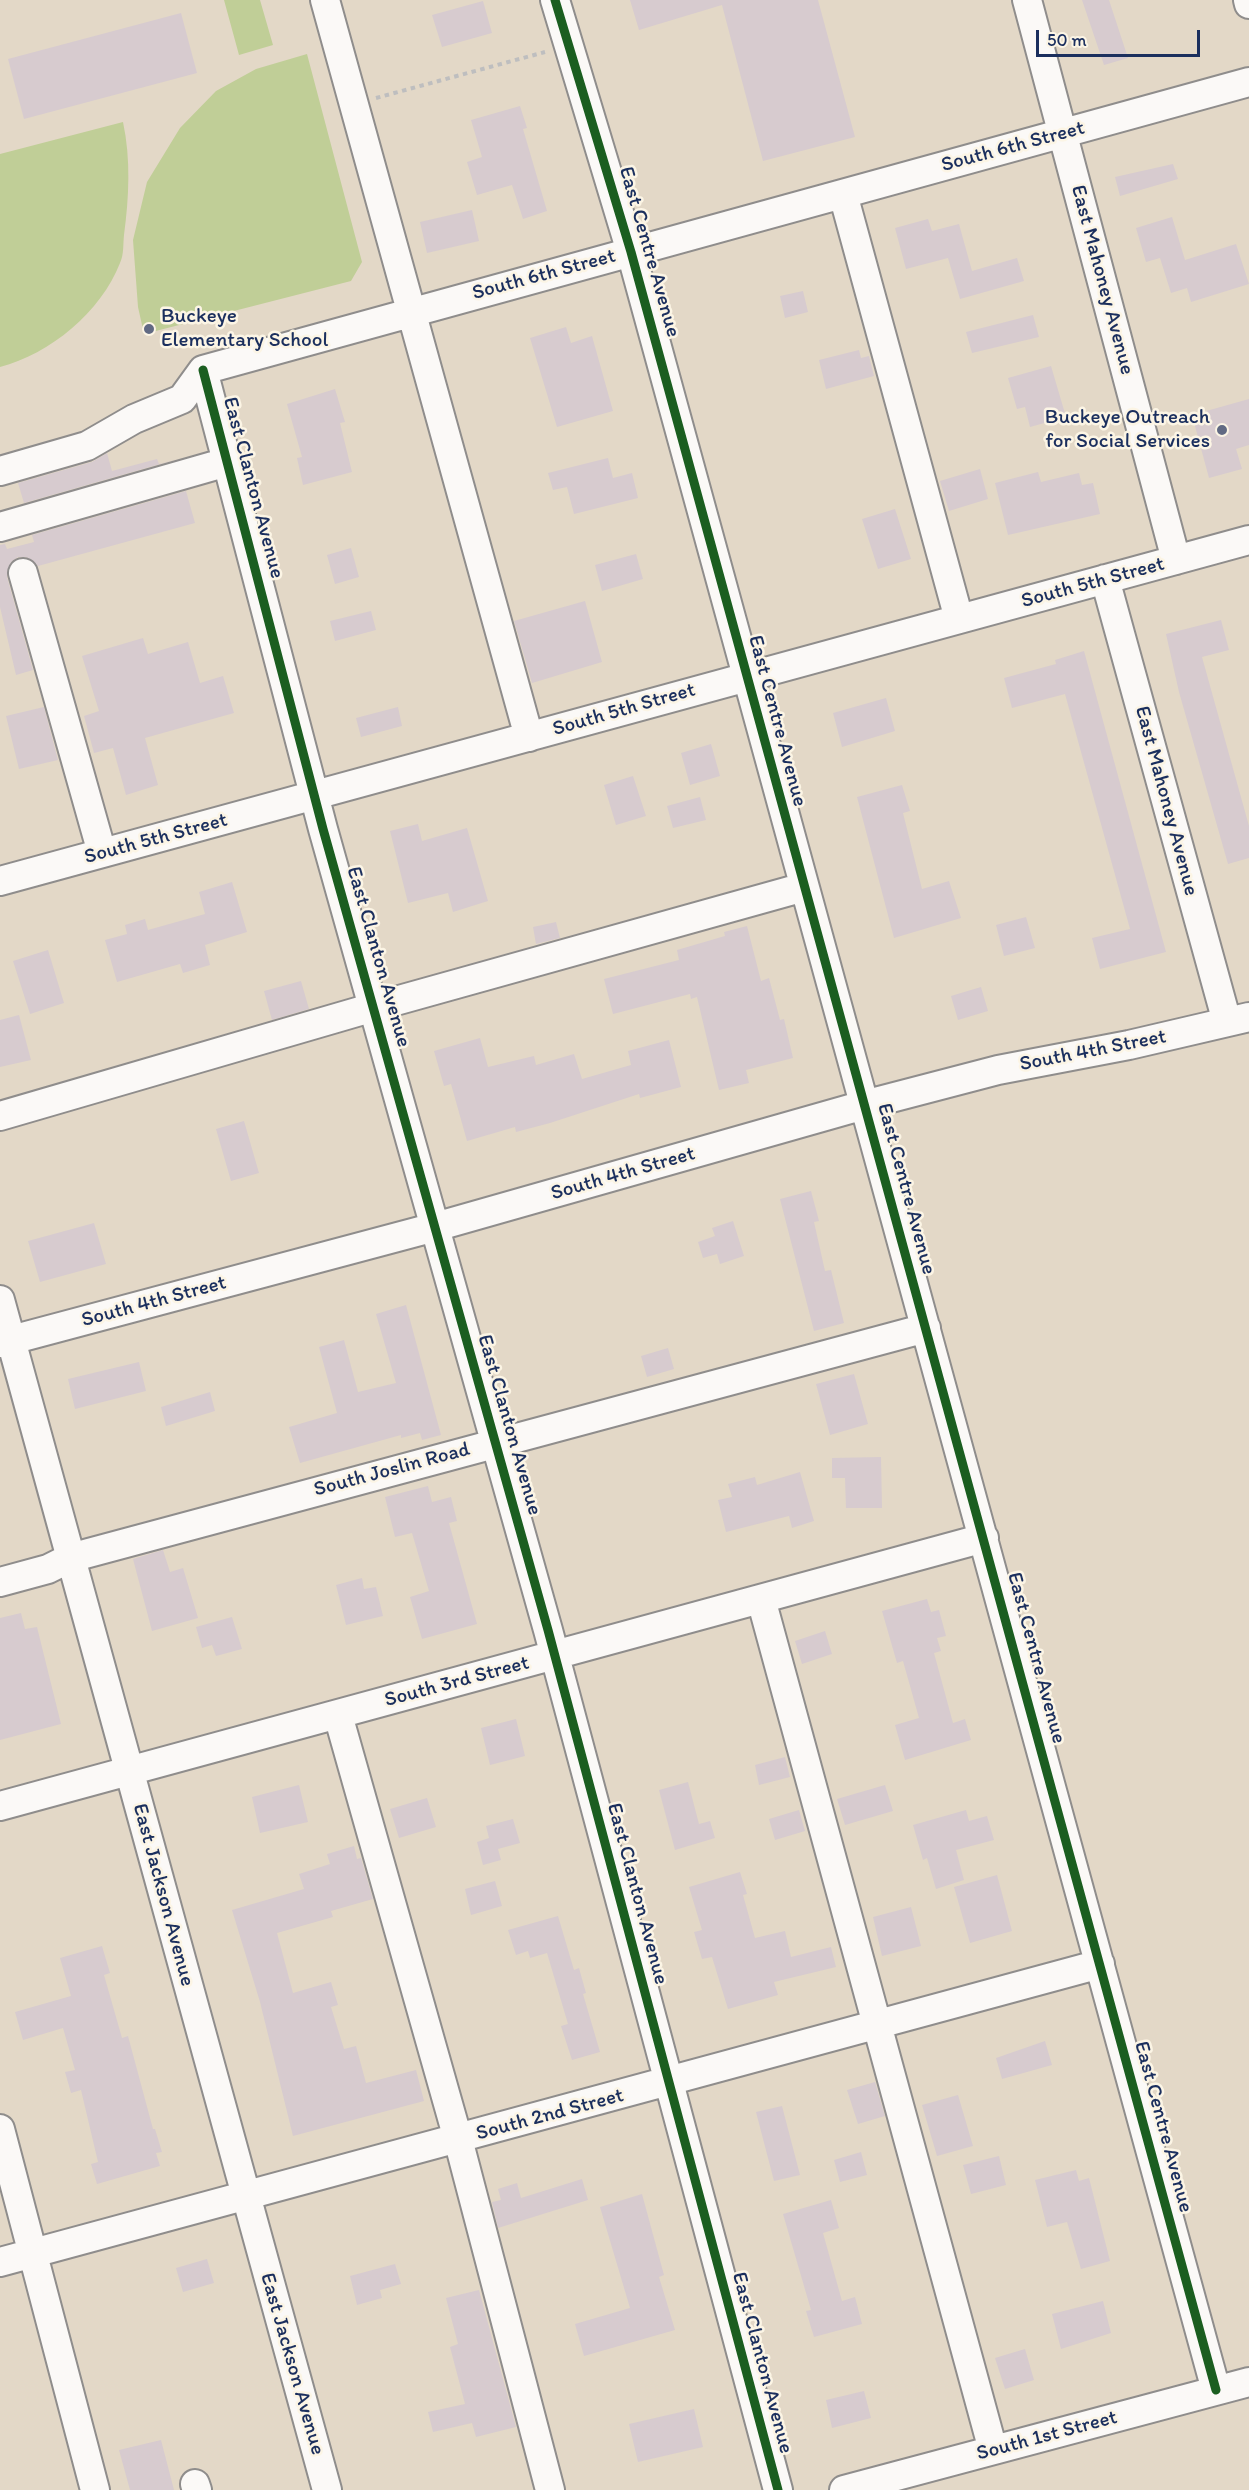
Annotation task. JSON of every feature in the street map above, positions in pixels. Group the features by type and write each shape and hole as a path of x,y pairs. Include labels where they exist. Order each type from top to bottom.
{"street":[{"path":"325,0 530,736"},
{"name":"East Centre Avenue","path":"555,0 631,252 1216,2390"},
{"name":"East Mahoney Avenue","path":"1027,0 1176,560"},
{"name":"South 6th Street","path":"203,370 1249,82"},
{"path":"843,194 959,619"},
{"path":"0,471 87,446 134,419 183,399 203,370"},
{"name":"East Clanton Avenue","path":"203,370 314,795 555,1655 778,2490"},
{"path":"0,527 227,462"},
{"name":"South 5th Street","path":"0,881 1249,540"},
{"path":"23,573 102,853"},
{"name":"East Mahoney Avenue","path":"1105,579 1238,1019"},
{"path":"0,1116 374,1007 804,887"},
{"name":"South 4th Street","path":"6,1341 435,1227 864,1105 998,1070 1129,1045 1238,1019"},
{"name":"East Jackson Avenue","path":"0,1300 6,1341 130,1771 327,2490"},
{"name":"South Joslin Road","path":"0,1582 48,1569 70,1558 926,1328"},
{"name":"South 3rd Street","path":"0,1806 984,1538"},
{"path":"761,1599 993,2450"},
{"path":"338,1715 458,2139 550,2490"},
{"name":"South 2nd Street","path":"0,2262 668,2083 1100,1964"},
{"path":"0,2129 95,2490"},
{"name":"South 1st Street","path":"844,2490 1249,2382"}],"path":[{"path":"354,104 569,45"}],"green space":[{"path":"224,0 260,0 273,45 239,55"},
{"path":"307,54 362,262 351,281 144,334 138,307 133,240 147,182 180,128 216,91 256,69"},
{"path":"123,122 128,164 127,207 122,257 111,281 87,314 72,329 37,352 0,367 0,154"}],"building":[{"path":"630,0 818,0 855,137 763,161 722,5 639,30"},
{"path":"1082,0 1109,0 1128,58 1104,65"},
{"path":"483,1 492,33 442,47 432,15"},
{"path":"181,13 197,73 24,119 8,59"},
{"path":"520,106 527,128 523,129 547,211 523,219 512,185 477,195 467,162 482,157 471,120"},
{"path":"1173,164 1178,179 1120,196 1115,177"},
{"path":"472,210 479,241 427,253 420,222"},
{"path":"1172,217 1185,260 1236,244 1249,284 1191,302 1187,288 1171,293 1160,258 1146,262 1136,228"},
{"path":"928,219 932,231 959,224 972,271 1017,258 1024,281 960,299 948,258 906,269 895,228"},
{"path":"803,291 808,312 785,318 780,296"},
{"path":"1033,315 1039,337 972,353 966,332"},
{"path":"566,327 571,343 592,336 613,411 557,427 530,338"},
{"path":"859,350 861,358 869,356 874,376 826,389 819,360"},
{"path":"1051,366 1066,417 1030,427 1025,407 1017,409 1008,378"},
{"path":"335,389 345,422 340,423 352,472 303,485 297,458 302,457 287,404"},
{"name":"Buckeye Outreach for Social Services","path":"1249,399 1249,445 1236,449 1242,469 1209,478 1192,415"},
{"path":"107,453 112,471 157,459 159,464 178,459 24,503 18,483 92,462"},
{"path":"608,458 613,478 632,473 638,498 574,514 567,487 553,490 548,473"},
{"path":"980,469 988,499 949,511 940,481"},
{"path":"1038,472 1041,482 1079,473 1082,485 1093,483 1100,514 1008,535 995,483"},
{"path":"186,491 195,523 38,566 26,557 18,557 11,562 7,577 33,670 16,675 0,607 0,545 5,544 7,549 34,542 32,535"},
{"path":"895,509 911,559 878,569 862,519"},
{"path":"351,548 359,577 335,584 327,555"},
{"path":"636,554 643,579 602,591 595,565"},
{"path":"585,601 602,662 532,683 514,621"},
{"path":"371,611 376,630 335,641 330,621"},
{"path":"1221,620 1229,650 1202,657 1249,826 1249,858 1228,864 1179,692 1166,634"},
{"path":"143,638 148,654 188,642 200,683 223,676 234,713 145,738 158,785 126,795 113,748 94,753 84,716 99,711 82,656"},
{"path":"1084,651 1166,952 1100,969 1092,938 1130,929 1065,694 1012,708 1004,678 1056,664 1055,660"},
{"path":"886,698 895,731 842,747 833,713"},
{"path":"44,707 58,760 19,769 6,716"},
{"path":"398,707 402,726 361,737 356,718"},
{"path":"711,744 720,776 690,785 681,753"},
{"path":"633,776 646,816 616,825 604,785"},
{"path":"902,785 910,811 903,813 922,889 949,881 961,918 894,938 857,797"},
{"path":"700,797 706,820 673,828 667,806"},
{"path":"418,824 422,841 467,828 488,901 453,912 448,893 408,903 390,831"},
{"path":"232,882 247,932 205,945 210,965 183,973 180,964 117,982 105,940 127,934 125,925 145,919 148,930 205,914 199,892"},
{"path":"1026,917 1035,948 1004,956 996,925"},
{"path":"556,922 560,938 536,944 533,927"},
{"path":"747,926 761,981 769,978 780,1020 784,1019 793,1058 746,1070 749,1083 719,1090 697,997 691,999 690,994 613,1014 604,979 679,960 677,950 725,936 724,932"},
{"path":"48,950 64,1003 30,1014 13,961"},
{"path":"301,981 309,1009 272,1020 264,991"},
{"path":"981,987 988,1011 958,1020 951,996"},
{"path":"19,1015 31,1060 0,1067 0,1020"},
{"path":"480,1038 488,1067 534,1056 536,1065 574,1054 582,1079 631,1065 628,1051 669,1040 681,1087 640,1098 639,1094 550,1123 516,1132 515,1127 467,1141 451,1084 444,1086 434,1051"},
{"path":"244,1121 259,1173 231,1181 216,1129"},
{"path":"811,1191 819,1221 814,1222 825,1271 831,1270 844,1323 814,1331 780,1199"},
{"path":"733,1221 744,1256 720,1264 717,1254 703,1258 698,1242 715,1236 712,1228"},
{"path":"94,1223 106,1264 40,1282 28,1241"},
{"path":"406,1305 441,1435 422,1440 420,1433 401,1438 401,1435 300,1463 289,1427 337,1413 319,1347 344,1340 358,1392 396,1383 376,1314"},
{"path":"668,1348 674,1369 647,1377 641,1356"},
{"path":"139,1362 146,1391 75,1409 68,1379"},
{"path":"854,1374 868,1424 830,1435 816,1384"},
{"path":"210,1392 215,1411 166,1426 161,1407"},
{"path":"881,1457 882,1508 846,1508 845,1478 832,1478 832,1458"},
{"path":"800,1472 814,1521 792,1528 789,1516 726,1532 718,1500 732,1497 728,1484 755,1477 757,1485"},
{"path":"428,1486 432,1502 451,1497 457,1521 449,1523 477,1624 422,1639 410,1597 429,1591 412,1533 395,1537 385,1497"},
{"path":"163,1550 170,1572 183,1568 198,1618 152,1631 133,1559"},
{"path":"362,1578 364,1589 376,1587 383,1616 346,1625 336,1585"},
{"path":"927,1599 931,1612 939,1610 946,1636 937,1638 941,1651 934,1653 953,1723 965,1719 971,1740 905,1760 895,1725 919,1718 903,1661 897,1663 882,1611"},
{"path":"21,1613 25,1629 37,1627 61,1724 0,1740 0,1618"},
{"path":"232,1617 242,1649 216,1656 212,1645 202,1648 196,1627"},
{"path":"825,1631 832,1654 802,1664 795,1641"},
{"path":"516,1719 525,1756 490,1765 481,1728"},
{"path":"785,1757 790,1777 759,1785 755,1765"},
{"path":"688,1782 699,1824 710,1821 715,1838 675,1850 659,1790"},
{"path":"299,1785 308,1822 260,1833 252,1797"},
{"path":"885,1785 893,1811 845,1825 837,1799"},
{"path":"427,1798 436,1827 399,1838 390,1809"},
{"path":"799,1810 805,1831 775,1840 769,1819"},
{"path":"966,1810 969,1821 987,1816 994,1840 956,1850 964,1880 936,1889 927,1858 923,1860 913,1825"},
{"path":"513,1819 520,1843 498,1849 501,1860 483,1865 477,1842 489,1838 486,1826"},
{"path":"354,1846 357,1859 361,1858 373,1899 331,1911 333,1917 277,1933 293,1993 331,1982 338,2005 331,2007 344,2049 356,2046 366,2083 416,2070 424,2101 293,2136 260,2002 232,1910 304,1889 299,1874 330,1864 327,1854"},
{"path":"740,1872 747,1894 743,1895 755,1938 785,1931 791,1957 831,1947 836,1967 774,1982 778,1995 728,2009 712,1957 702,1959 694,1932 702,1930 689,1887"},
{"path":"997,1875 1012,1931 970,1943 954,1887"},
{"path":"495,1881 502,1906 471,1915 465,1889"},
{"path":"911,1907 921,1946 882,1956 873,1917"},
{"path":"558,1916 574,1970 579,1968 586,1993 583,1994 600,2052 572,2060 561,2026 568,2024 547,1953 530,1958 528,1951 516,1955 508,1930"},
{"path":"102,1946 110,1973 104,1975 122,2038 128,2036 153,2129 155,2129 162,2152 156,2153 160,2166 97,2184 91,2164 98,2162 81,2090 71,2093 65,2072 75,2070 63,2028 23,2040 15,2012 71,1996 60,1958"},
{"path":"1045,2041 1052,2065 1002,2079 996,2058"},
{"path":"875,2082 885,2116 858,2124 847,2090"},
{"path":"958,2095 973,2146 937,2156 922,2105"},
{"path":"782,2106 800,2175 774,2181 756,2112"},
{"path":"861,2152 867,2175 840,2182 834,2160"},
{"path":"999,2156 1006,2185 971,2194 963,2165"},
{"path":"1076,2170 1079,2181 1089,2178 1110,2261 1081,2269 1067,2222 1047,2227 1035,2180"},
{"path":"582,2179 588,2200 498,2228 492,2202 501,2200 498,2189 517,2183 521,2198"},
{"path":"642,2194 664,2275 659,2277 675,2330 584,2356 575,2324 630,2308 600,2207"},
{"path":"831,2200 839,2228 823,2233 842,2301 855,2297 862,2324 814,2337 806,2311 811,2310 783,2214"},
{"path":"207,2259 214,2283 183,2292 176,2268"},
{"path":"395,2264 401,2284 380,2290 382,2298 357,2305 350,2276"},
{"path":"479,2290 516,2427 476,2437 472,2423 433,2432 428,2412 465,2404 450,2347 458,2344 446,2298"},
{"path":"1103,2301 1111,2333 1061,2349 1052,2314"},
{"path":"1025,2349 1034,2380 1005,2389 995,2358"},
{"path":"864,2391 871,2418 832,2428 826,2400"},
{"path":"694,2409 703,2447 638,2462 629,2424"},
{"path":"161,2440 174,2490 130,2490 119,2450"}],"cycle path":[{"path":"555,0 631,252 1216,2390"},
{"path":"203,370 323,829 548,1630 778,2490"}],"place":[{"name":"Buckeye Elementary School","path":"149,329"},
{"name":"Buckeye Outreach for Social Services","path":"1222,430"}]}
